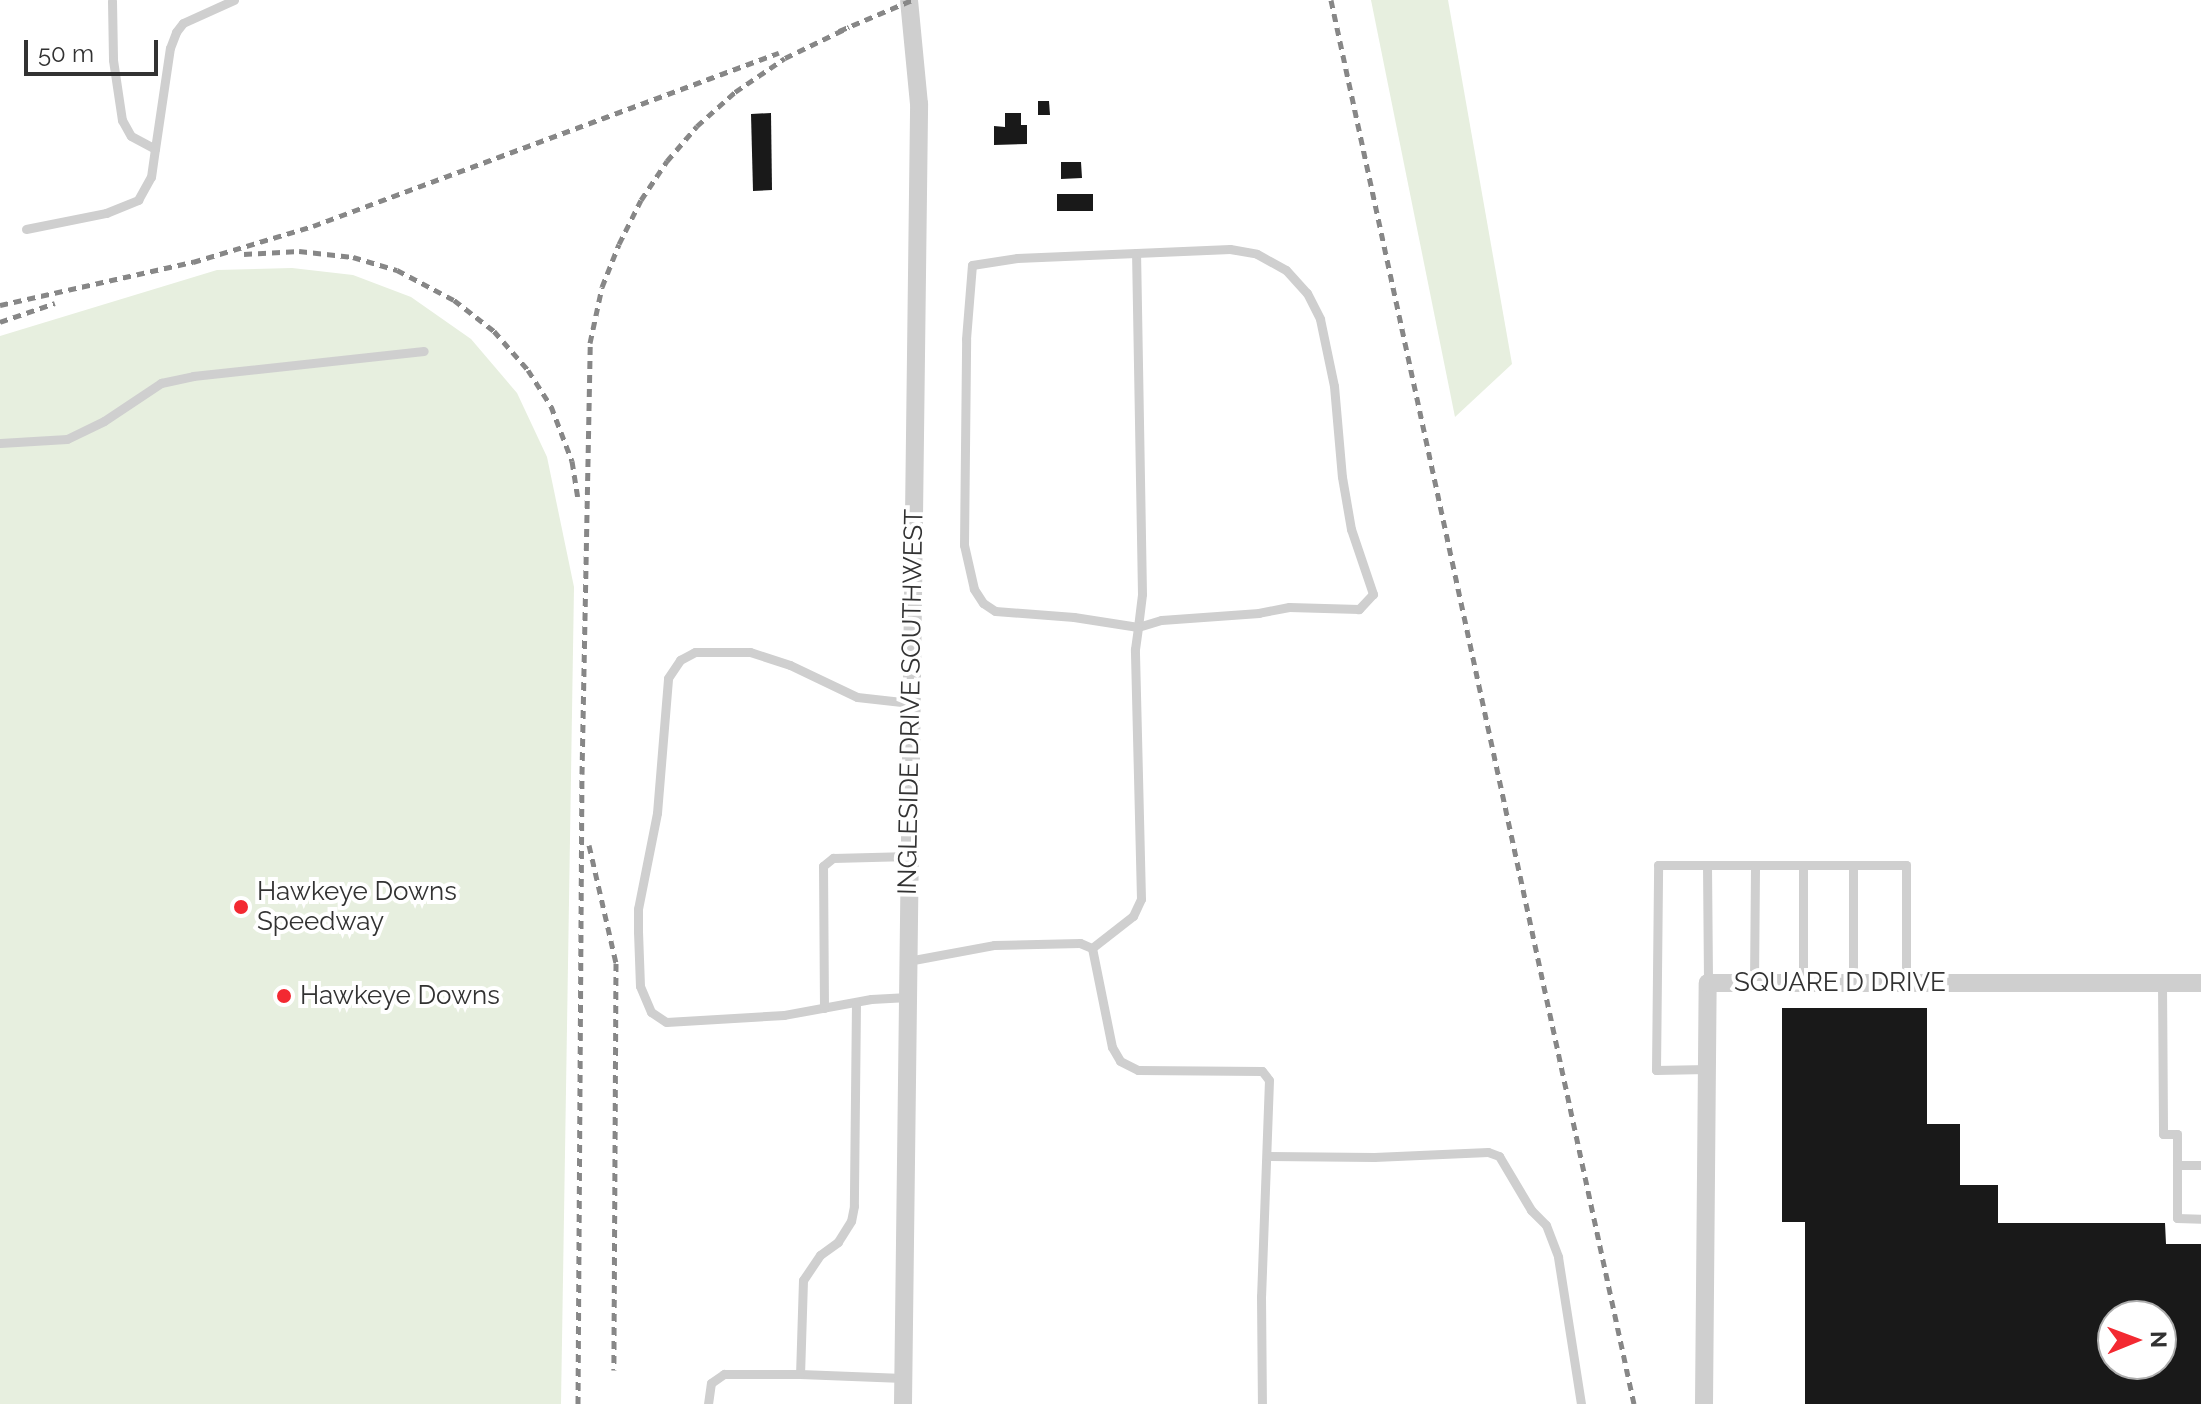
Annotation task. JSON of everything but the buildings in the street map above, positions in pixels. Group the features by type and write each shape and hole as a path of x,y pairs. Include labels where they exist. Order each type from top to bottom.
{"street":[{"name":"INGLESIDE DRIVE SOUTHWEST","path":"903,1404 919,104 908,1"},
{"name":"SQUARE D DRIVE","path":"1704,1404 1708,983 2201,983"}],"lane":[{"path":"26,229 106,213 138,200 151,177 176,32 183,23 234,0"},
{"path":"112,1 113,60 122,120 131,136 155,149"},
{"path":"1230,249 1257,254 1286,270 1307,293 1320,319 1334,386 1342,477 1351,529 1373,594 1359,609 1289,607 1259,613 1161,620 1138,627 1074,617 995,611 983,603 974,589 964,545 966,339 972,265 1017,258 1136,253 1230,249"},
{"path":"1092,948 1133,916 1141,899 1138,627 1142,594 1136,253"},
{"path":"0,443 67,439 104,421 161,383 172,380 424,351"},
{"path":"908,997 856,1002 784,1015 666,1022 651,1012 640,986 638,909 657,813 668,678 680,660 695,652 750,652 790,665 857,697 911,703"},
{"path":"824,1008 823,866 833,858 910,856"},
{"path":"1707,1069 1656,1070 1658,865 1906,865 1906,983"},
{"path":"1707,865 1708,983"},
{"path":"1754,983 1755,865"},
{"path":"1803,865 1803,983"},
{"path":"1853,865 1853,983"},
{"path":"908,961 994,945 1080,943 1092,948"},
{"path":"1092,948 1112,1047 1120,1061 1138,1070 1262,1071 1269,1080 1261,1296 1262,1404"},
{"path":"2162,983 2163,1134 2177,1134 2177,1218 2201,1219"},
{"path":"800,1374 803,1280 820,1255 838,1242 851,1221 854,1206 856,1002"},
{"path":"1268,1156 1374,1157 1488,1152 1499,1156 1531,1210 1546,1225 1558,1257 1581,1404"},
{"path":"2177,1165 2201,1165"},
{"path":"708,1404 711,1383 724,1374 903,1378"}],"green space":[{"path":"1371,0 1448,0 1512,364 1455,417"},
{"name":"Hawkeye Downs","path":"292,268 353,275 411,297 471,339 517,393 547,457 574,587 561,1404 0,1404 0,336 217,270"}],"railway":[{"path":"839,31 912,0"},
{"path":"1331,0 1634,1404"},
{"path":"578,1404 582,774 590,343 602,287 619,244 641,200 667,161 697,126 735,92 785,58 849,27"},
{"path":"0,305 193,262 313,226 779,53"},
{"path":"244,254 299,251 353,257 397,270 454,300 494,331 528,370 551,406 572,461 578,497"},
{"path":"0,322 55,303"},
{"path":"589,845 616,963 614,1370"}],"place":[{"name":"Hawkeye Downs Speedway","path":"241,907"},
{"name":"Hawkeye Downs","path":"284,996"}]}
